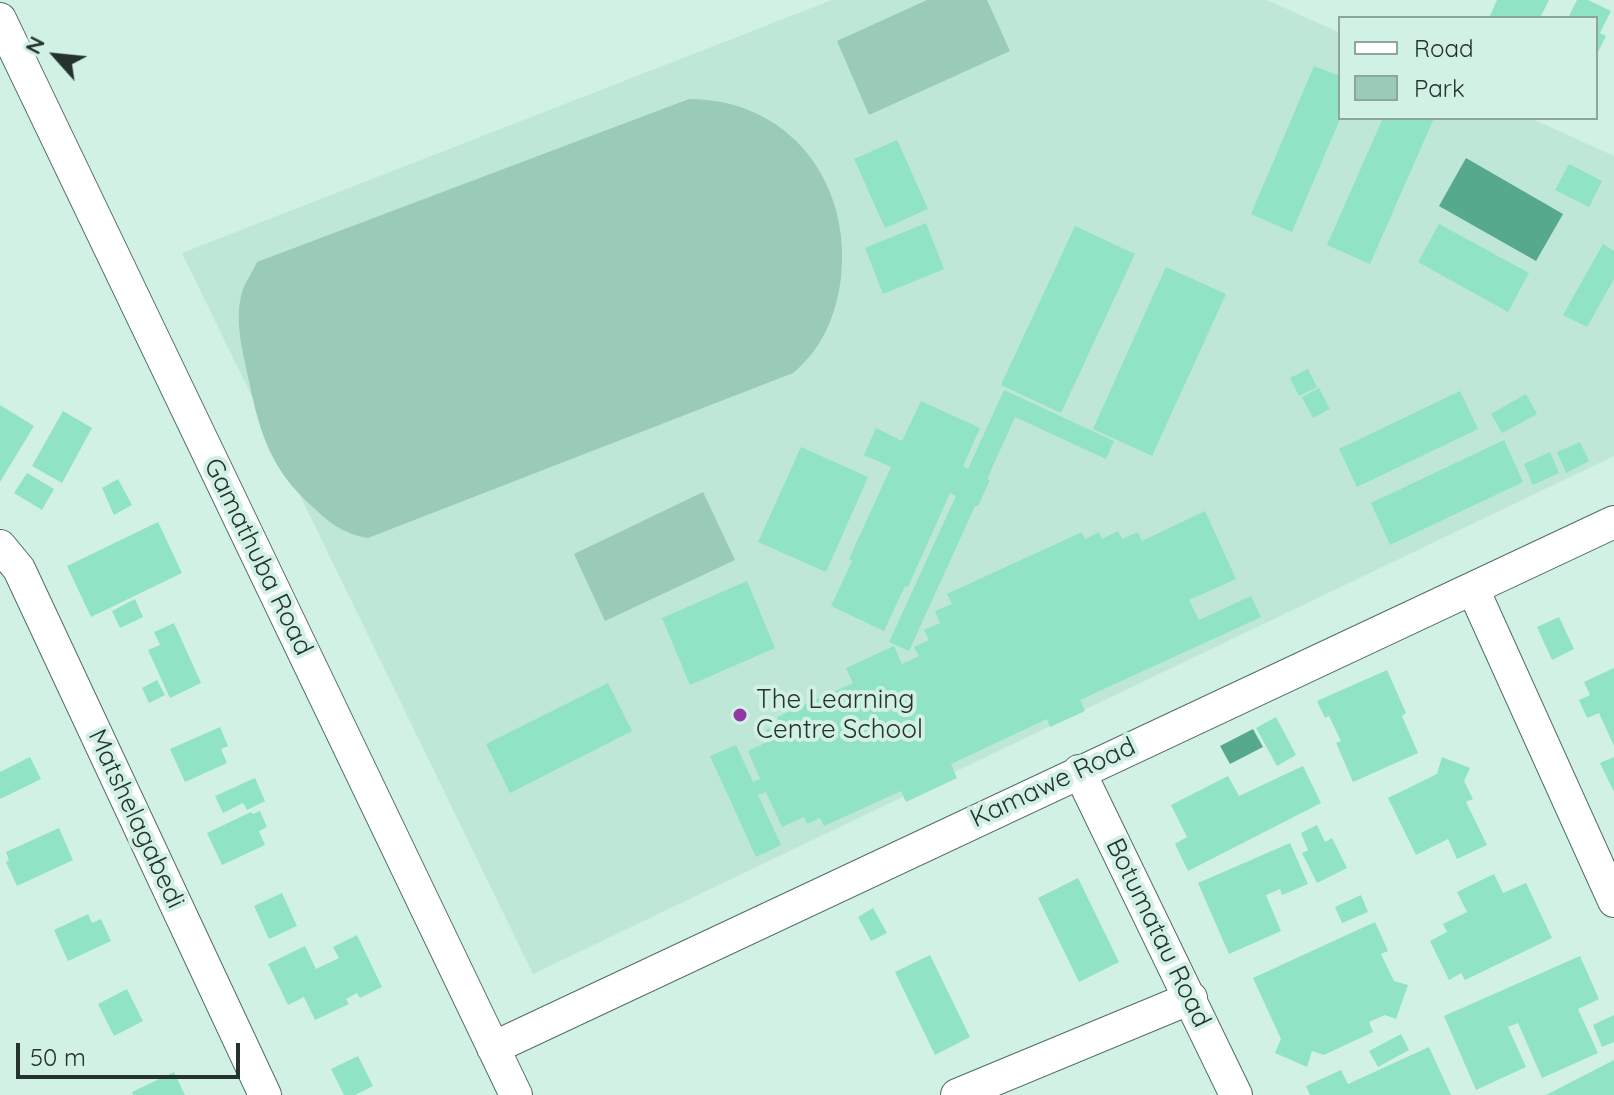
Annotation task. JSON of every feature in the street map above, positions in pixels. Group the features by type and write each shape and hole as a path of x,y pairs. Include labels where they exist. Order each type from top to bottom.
{"street":[{"name":"Gamathuba Road","path":"0,19 516,1095"},
{"name":"Kamawe Road","path":"493,1048 1614,522"},
{"name":"Matshelagabedi","path":"0,546 19,569 265,1095"},
{"path":"1473,589 1614,901"},
{"name":"Botumatau Road","path":"1079,771 1236,1095"},
{"path":"957,1095 1191,998"}],"shaded area":[{"name":"The Learning Centre School","path":"832,0 1267,0 1338,32 1338,120 1534,120 1614,156 1614,456 533,974 182,253"},
{"path":"1466,158 1563,214 1536,261 1439,206"},
{"path":"1253,729 1263,747 1230,764 1220,746"}],"green space":[{"path":"927,0 987,0 1010,51 869,115 837,41"},
{"path":"689,99 725,103 756,113 784,130 807,152 824,179 836,210 842,243 841,278 826,331 803,364 793,373 368,538 346,531 321,515 300,495 278,466 263,435 253,400 242,347 239,312 243,289 257,262"},
{"path":"703,492 735,560 605,621 574,554"}],"building":[{"path":"1497,0 1549,0 1541,16 1490,16"},
{"path":"1577,0 1588,0 1611,11 1600,33 1606,36 1598,52 1598,16 1569,16"},
{"path":"1314,66 1338,75 1340,120 1292,232 1251,214"},
{"path":"1382,120 1433,120 1370,264 1327,245"},
{"path":"897,140 928,209 885,228 854,159"},
{"path":"1569,164 1602,181 1589,207 1555,190"},
{"path":"926,223 944,269 883,294 865,248"},
{"path":"1439,224 1529,273 1508,312 1418,262"},
{"path":"1075,226 1135,254 1061,413 1001,385"},
{"path":"1603,244 1614,251 1614,279 1587,327 1563,315"},
{"path":"1166,267 1226,294 1152,456 1093,429"},
{"path":"1308,369 1317,387 1299,396 1290,378"},
{"path":"1319,388 1330,409 1313,418 1302,397"},
{"path":"1004,390 1114,441 1106,459 1015,417 987,479 990,480 978,506 975,506 909,651 889,642 956,496 950,493 908,587 905,586 884,631 831,606 891,467 864,455 876,428 902,441 921,401 980,428 963,466 968,469"},
{"path":"1460,391 1478,429 1357,487 1339,449"},
{"path":"1526,394 1537,414 1502,433 1491,414"},
{"path":"0,405 34,426 0,482"},
{"path":"63,411 92,428 62,483 32,466"},
{"path":"1504,440 1523,482 1390,545 1371,503"},
{"path":"1580,442 1589,461 1566,473 1557,452"},
{"path":"801,447 868,477 826,572 758,542"},
{"path":"1550,452 1559,473 1533,485 1524,464"},
{"path":"27,473 54,489 42,510 14,493"},
{"path":"118,479 132,505 114,515 102,488"},
{"path":"1205,511 1236,579 1189,600 1199,620 1251,596 1261,617 1080,700 1085,711 1050,727 1047,719 951,764 957,778 906,802 901,791 824,826 820,818 807,824 804,817 782,827 766,792 758,795 781,845 756,857 710,756 736,745 753,782 760,779 748,751 771,740 766,730 780,724 777,717 853,683 846,668 894,646 902,664 919,656 914,647 929,640 924,630 940,623 935,611 952,604 947,594 1082,532 1085,539 1099,532 1102,539 1118,531 1122,539 1138,532 1142,541"},
{"path":"158,522 182,573 91,617 67,566"},
{"path":"747,581 775,648 690,685 662,618"},
{"path":"135,599 143,617 120,628 112,611"},
{"path":"1559,617 1574,649 1552,660 1537,627"},
{"path":"174,623 201,683 170,698 148,650 160,645 154,632"},
{"path":"1614,668 1614,746 1599,713 1587,718 1579,700 1590,695 1584,682"},
{"path":"1387,670 1406,713 1402,716 1418,753 1353,782 1336,743 1341,741 1329,716 1325,718 1317,701"},
{"path":"157,680 165,695 149,703 142,688"},
{"path":"608,683 632,731 510,793 486,744"},
{"path":"1276,717 1296,755 1277,766 1256,728"},
{"path":"220,727 228,746 221,749 227,763 185,782 170,749"},
{"path":"30,757 41,779 0,799 0,772"},
{"path":"1442,757 1470,768 1464,781 1473,799 1466,802 1487,845 1457,859 1448,839 1416,855 1388,798 1437,774"},
{"path":"1614,757 1614,792 1600,763"},
{"path":"1303,766 1321,803 1188,871 1175,844 1187,837 1171,805 1228,776 1239,796"},
{"path":"255,778 265,801 247,810 243,803 223,813 215,796"},
{"path":"260,811 267,827 259,831 265,845 222,865 207,833 251,812"},
{"path":"1317,825 1325,842 1332,838 1347,868 1317,883 1302,853 1308,850 1301,833"},
{"path":"59,828 73,860 17,886 6,862 9,860 6,852"},
{"path":"1290,843 1308,884 1282,895 1280,889 1266,895 1281,931 1229,954 1198,883"},
{"path":"1494,874 1503,893 1526,883 1552,938 1465,980 1461,973 1449,980 1430,941 1447,932 1443,924 1467,912 1457,892"},
{"path":"1078,878 1119,962 1079,982 1038,898"},
{"path":"282,893 297,926 269,939 254,906"},
{"path":"1361,895 1368,912 1342,923 1335,907"},
{"path":"873,908 887,933 871,941 858,917"},
{"path":"88,914 92,923 101,919 111,941 68,961 54,930"},
{"path":"1375,922 1388,951 1381,954 1394,981 1408,985 1396,1019 1385,1015 1369,1022 1373,1032 1324,1055 1312,1051 1307,1067 1275,1053 1281,1039 1253,978"},
{"path":"357,935 382,987 360,998 357,993 346,999 349,1004 315,1020 304,997 288,1005 268,964 305,946 316,969 339,958 333,947"},
{"path":"930,955 970,1037 935,1055 895,972"},
{"path":"1580,956 1599,999 1578,1009 1598,1053 1542,1078 1518,1023 1508,1027 1526,1067 1476,1090 1444,1016"},
{"path":"127,989 143,1021 114,1036 98,1004"},
{"path":"1614,1015 1614,1042 1602,1047 1593,1025"},
{"path":"1401,1034 1409,1050 1378,1067 1369,1051"},
{"path":"1429,1047 1451,1095 1310,1095 1306,1086 1341,1070 1348,1084"},
{"path":"358,1056 373,1086 355,1095 344,1095 331,1069"},
{"path":"1614,1060 1614,1095 1546,1095"},
{"path":"174,1072 185,1095 133,1095 132,1092"}],"place":[{"name":"The Learning Centre School","path":"740,715"}]}
